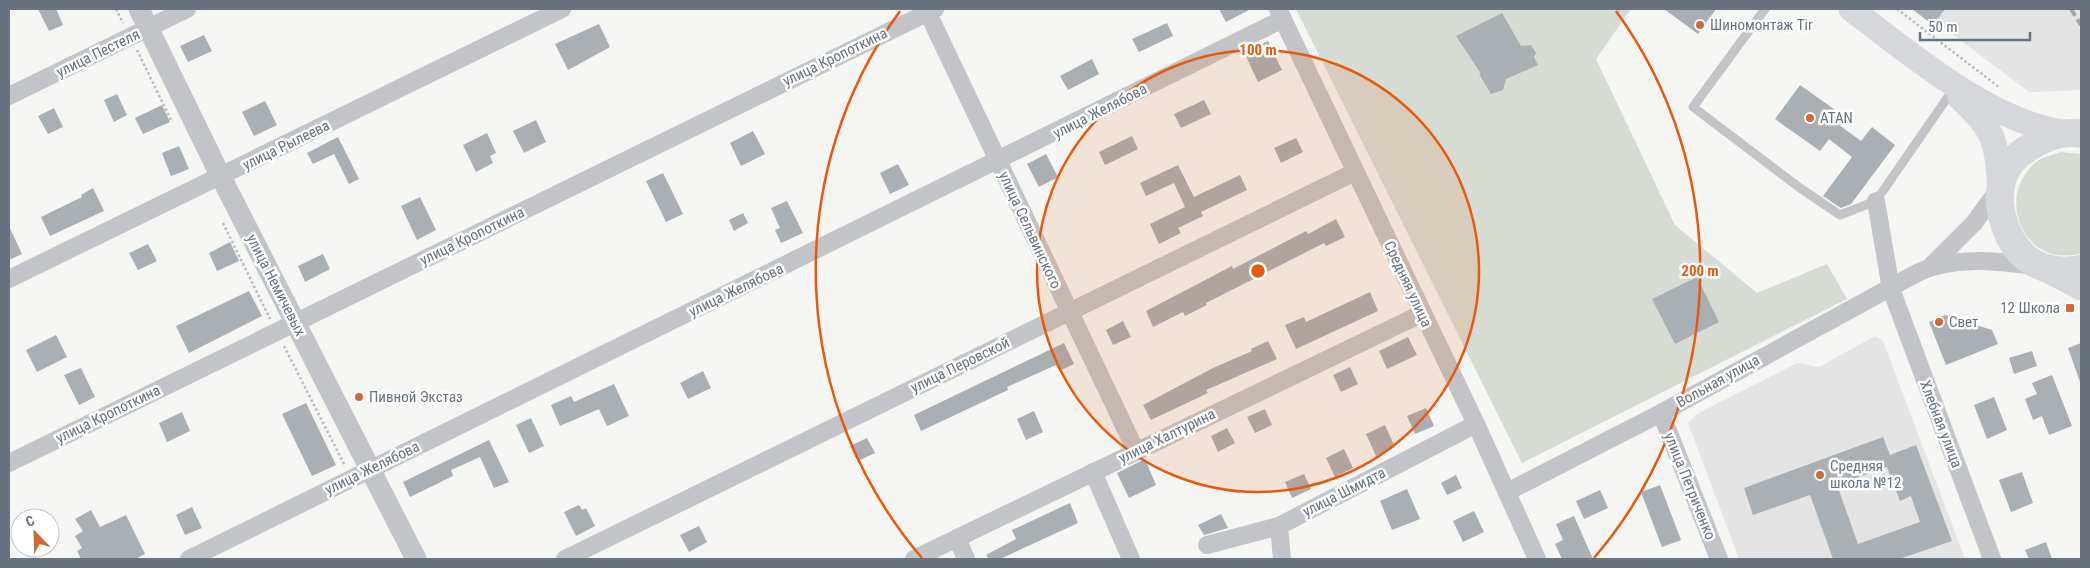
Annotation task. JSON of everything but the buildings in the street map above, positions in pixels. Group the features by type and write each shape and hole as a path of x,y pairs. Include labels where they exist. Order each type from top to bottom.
{"main road":[{"path":"1851,9 1929,68 2020,121 2049,131 2080,133"},
{"path":"1929,68 1986,124 1994,138 2000,187 1998,202 2007,236 2022,255 2081,288"},
{"path":"2000,187 2010,164 2027,148 2050,136 2080,133"},
{"path":"2041,267 2065,272 2081,269"}],"street":[{"name":"улица Немичевых","path":"139,9 139,32 221,177 416,559"},
{"name":"улица Пестеля","path":"9,96 187,9"},
{"name":"улица Рылеева","path":"9,279 562,9"},
{"name":"улица Сельвинского","path":"929,10 1068,312 1136,451"},
{"name":"улица Кропоткина","path":"9,463 929,10"},
{"name":"улица Желябова","path":"189,559 998,162 1280,14"},
{"name":"Средняя улица","path":"1280,14 1497,468 1537,559"},
{"name":"улица Перовской","path":"565,559 1355,172"},
{"path":"1928,268 1974,223 2000,187"},
{"name":"Хлебная улица","path":"1876,201 1890,289 1992,559"},
{"path":"1928,268 1985,260 2041,267"},
{"name":"Вольная улица","path":"1507,492 1660,413 1928,268"},
{"name":"улица Халтурина","path":"914,559 1422,314"},
{"name":"улица Петриченко","path":"1660,413 1719,559"},
{"name":"улица Шмидта","path":"1207,544 1279,526 1476,424"},
{"path":"1497,468 1513,479 1535,478"},
{"path":"1093,472 1132,559"},
{"path":"1515,510 1521,495 1535,478"},
{"path":"1279,526 1282,559"},
{"path":"956,538 966,559"}],"lane":[{"path":"1764,9 1693,107 1800,188 1840,215 1876,201 1952,91"}],"path":[{"path":"116,9 139,32 174,124"},
{"path":"1897,9 2000,88"},
{"path":"221,219 276,332 351,478"}],"shaded area":[{"path":"1296,9 1631,9 1596,59 1675,225 1757,293 1827,264 1847,299 1522,463"},
{"path":"1919,9 2081,9 2081,90 2029,92"},
{"path":"2061,152 2081,154 2081,253 2062,255 2045,251 2031,241 2022,228 2017,212 2017,194 2023,177 2038,160"},
{"name":"Средняя школа №12","path":"1875,336 1883,341 1965,559 1739,559 1688,423 1697,414 1797,363 1819,367"}],"railway":[{"path":"2071,9 2081,25"}],"place":[{"name":"Шиномонтаж Tir","path":"1700,25"},
{"name":"ATAN","path":"1810,118"},
{"name":"12 Школа","path":"2070,308"},
{"name":"Свет","path":"1939,322"},
{"name":"Пивной Экстаз","path":"359,397"},
{"name":"Средняя школа №12","path":"1820,475"}]}
